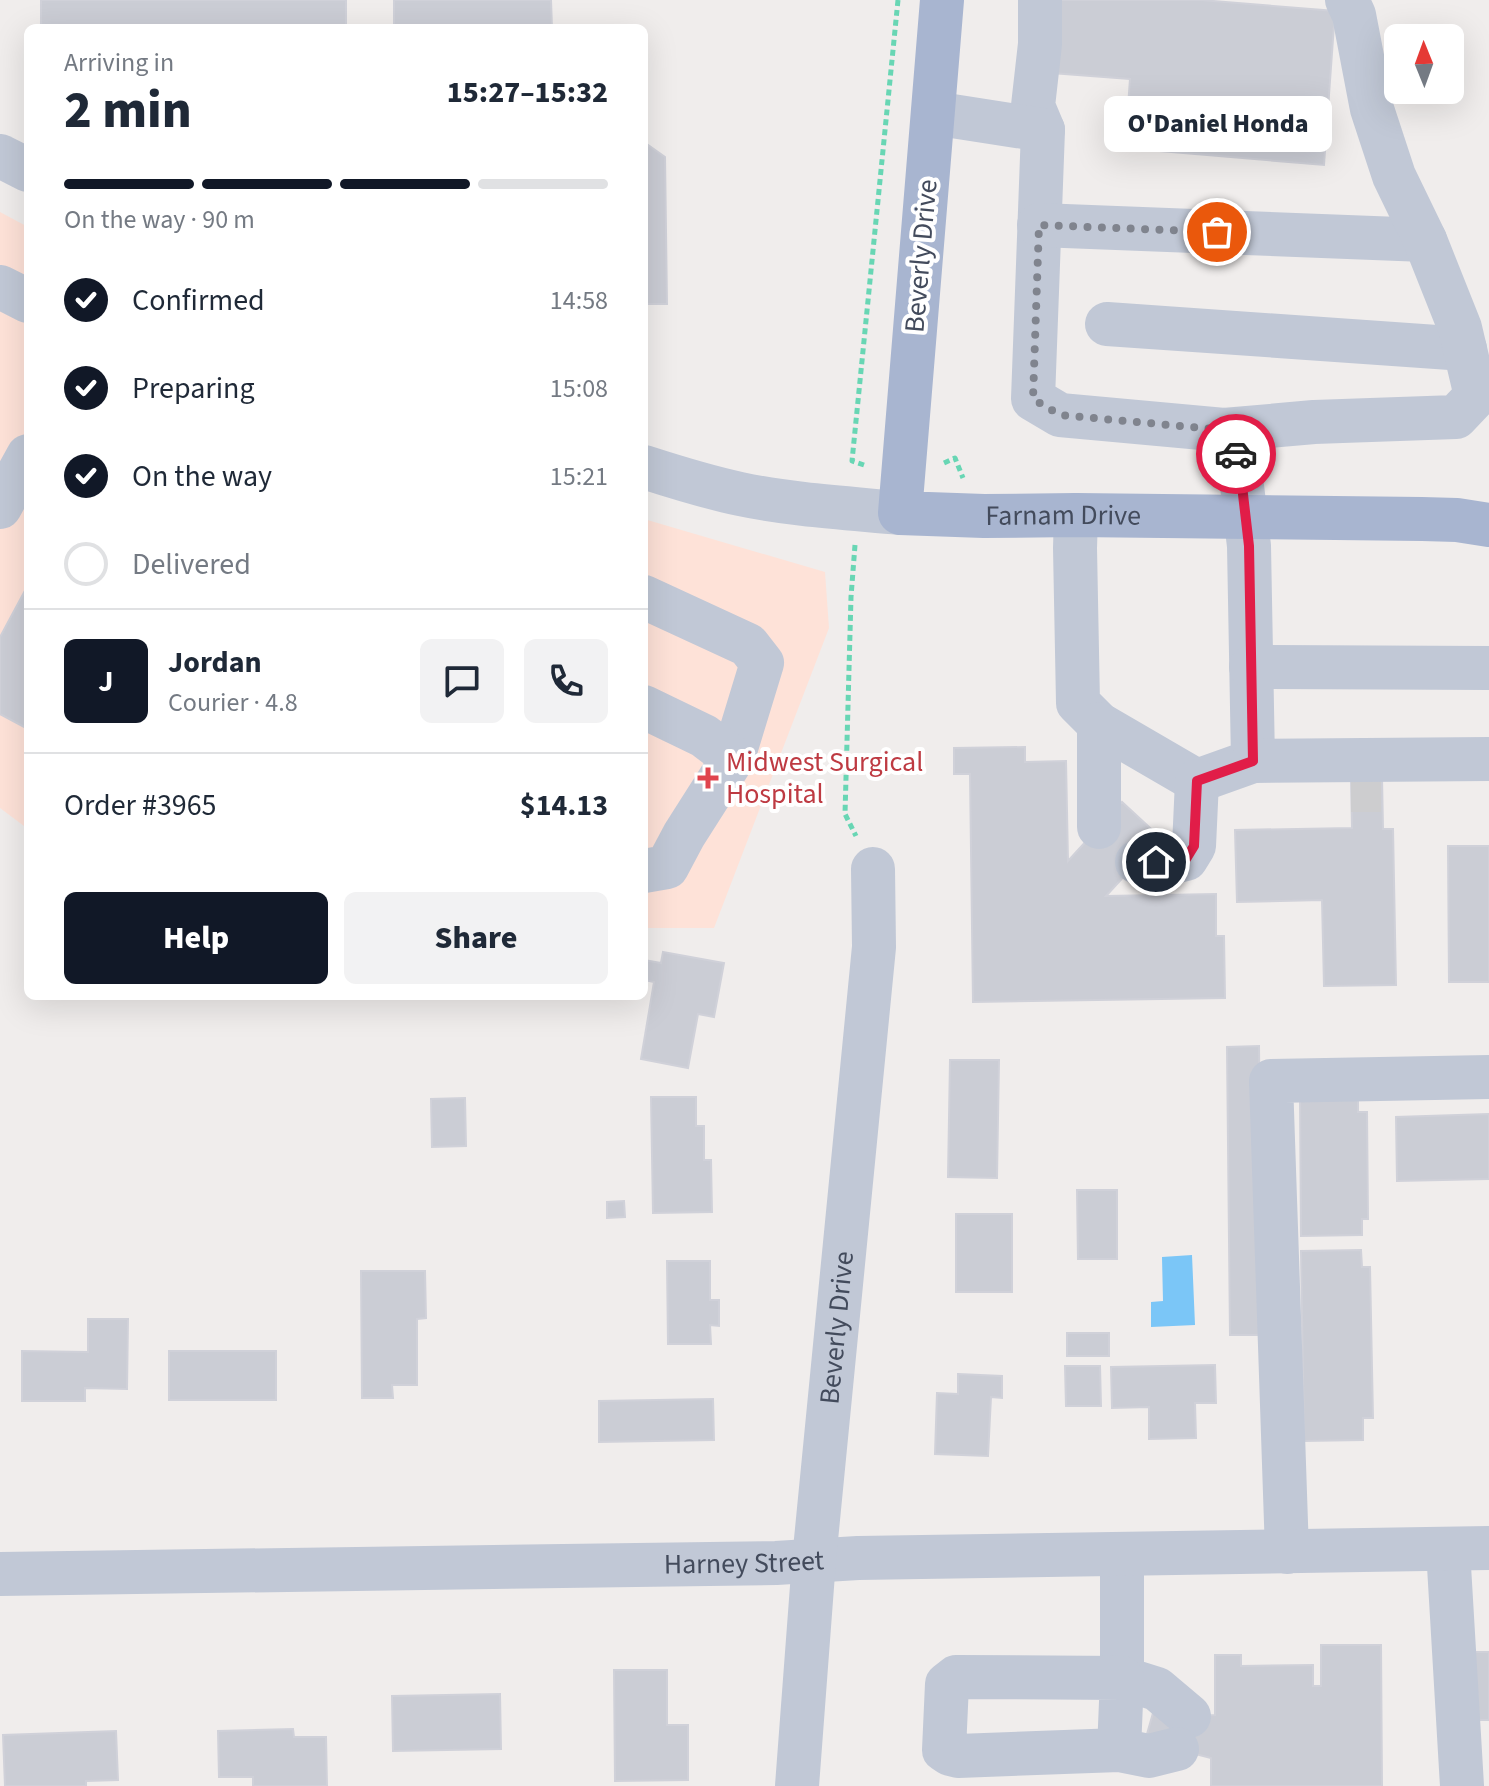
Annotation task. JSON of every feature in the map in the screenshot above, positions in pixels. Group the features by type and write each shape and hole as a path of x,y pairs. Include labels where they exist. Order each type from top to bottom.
{"main road":[{"name":"Beverly Drive","path":"900,513 942,0"},
{"name":"Farnam Drive","path":"900,513 1422,519 1489,525"}],"street":[{"path":"1040,0 1040,44 1033,106 1043,130 1033,399 1060,415 1224,430 1314,422 1456,417 1476,396 1460,328 1425,240 1394,176 1372,109 1354,15 1347,0"},
{"path":"933,113 1043,130"},
{"path":"0,156 24,168"},
{"path":"1039,225 1425,240"},
{"path":"0,287 24,299"},
{"path":"1107,324 1465,349"},
{"path":"1224,430 1239,460 1249,546 1253,761"},
{"path":"0,507 24,463"},
{"name":"Farnam Drive","path":"648,468 740,494 900,513"},
{"path":"1076,515 1078,703 1099,724 1197,781 1253,761 1489,759"},
{"path":"648,599 748,645 762,663 733,758 667,867 648,870"},
{"path":"1251,667 1489,668"},
{"path":"648,709 704,736 733,758"},
{"path":"1099,724 1099,827"},
{"path":"1299,760 1323,789 1366,790 1406,788 1423,759"},
{"path":"1137,862 1186,859 1194,846 1197,781"},
{"name":"Beverly Drive","path":"797,1786 814,1560 874,947 873,869"},
{"path":"1287,1552 1271,1081 1489,1077"},
{"path":"1462,1786 1468,1549"},
{"name":"Harney Street","path":"0,1574 1468,1549"},
{"path":"1119,1750 1122,1554"},
{"path":"956,1677 1122,1678 1157,1689 1183,1733 1149,1756 1119,1750 958,1756 944,1750 947,1684 956,1677"}],"path":[{"path":"856,541 851,597 845,814 873,869"}],"shaded area":[{"path":"0,212 24,225 24,826 0,808"},
{"name":"Midwest Surgical Hospital","path":"648,520 825,572 829,628 714,928 648,928"}],"water":[{"path":"1192,1255 1195,1325 1151,1327 1151,1302 1163,1301 1162,1257"}],"building":[{"path":"41,0 346,0 346,24 41,24"},
{"path":"394,0 551,0 552,24 394,24"},
{"path":"1058,0 1201,0 1335,11 1324,165 1125,148 1130,79 1052,73"},
{"path":"648,145 665,157 667,304 648,304"},
{"path":"24,592 24,727 0,714 0,637"},
{"path":"1025,747 1025,762 1066,761 1068,861 1122,802 1160,837 1106,896 1216,894 1216,936 1224,936 1225,998 973,1002 970,774 954,774 954,748"},
{"path":"1382,777 1383,829 1393,829 1396,985 1324,986 1322,900 1237,902 1235,830 1352,828 1351,778"},
{"path":"1448,846 1489,846 1489,982 1449,982"},
{"path":"663,952 724,963 714,1017 698,1014 688,1068 641,1059 654,982 648,981 648,961 661,963"},
{"path":"1259,1046 1262,1335 1230,1335 1227,1047"},
{"path":"950,1060 999,1060 997,1178 948,1177"},
{"path":"1300,1094 1358,1094 1358,1112 1367,1112 1368,1219 1362,1219 1362,1235 1301,1236"},
{"path":"651,1097 696,1097 696,1126 704,1126 704,1160 711,1160 712,1212 653,1213"},
{"path":"465,1098 466,1146 432,1147 431,1099"},
{"path":"1489,1114 1489,1179 1397,1181 1396,1117"},
{"path":"1077,1190 1117,1190 1117,1259 1078,1259"},
{"path":"624,1201 625,1217 607,1218 607,1202"},
{"path":"956,1214 1012,1214 1012,1292 956,1292"},
{"path":"1361,1250 1362,1267 1370,1267 1373,1418 1363,1418 1363,1440 1304,1441 1301,1251"},
{"path":"667,1261 710,1261 710,1300 719,1300 719,1326 710,1325 711,1344 668,1344"},
{"path":"361,1271 425,1271 426,1318 417,1319 417,1385 392,1385 393,1398 362,1398"},
{"path":"88,1319 128,1319 127,1389 85,1388 85,1401 22,1401 22,1351 88,1352"},
{"path":"1067,1333 1109,1333 1109,1356 1067,1356"},
{"path":"169,1351 276,1351 276,1400 169,1400"},
{"path":"1215,1365 1216,1403 1195,1403 1196,1438 1149,1439 1149,1407 1112,1408 1111,1367"},
{"path":"1065,1366 1100,1366 1101,1406 1066,1406"},
{"path":"958,1374 1002,1376 1002,1398 991,1397 988,1456 935,1454 937,1393 958,1394"},
{"path":"713,1399 714,1440 599,1442 599,1401"},
{"path":"1321,1645 1381,1645 1382,1786 1211,1786 1211,1758 1145,1741 1155,1706 1189,1716 1215,1715 1215,1655 1241,1655 1241,1666 1313,1665 1313,1686 1321,1686"},
{"path":"1472,1652 1489,1652 1489,1720 1472,1720"},
{"path":"614,1670 667,1670 667,1725 688,1725 688,1780 615,1781"},
{"path":"500,1694 501,1749 393,1751 392,1696"},
{"path":"293,1729 294,1737 326,1737 327,1786 253,1786 253,1777 219,1777 218,1731"},
{"path":"116,1731 118,1780 86,1781 86,1786 5,1786 3,1735"}],"tunnel":[{"path":"1351,790 1381,790"}],"way so far":[{"path":"1217,232 1039,225 1033,399 1060,415 1224,430 1236,454"}],"place":[{"name":"O'Daniel Honda","path":"1217,232"},
{"name":"Midwest Surgical Hospital","path":"708,778"}],"route":[{"path":"1156,862 1186,859 1194,846 1197,781 1253,761 1249,546 1236,454"}]}
